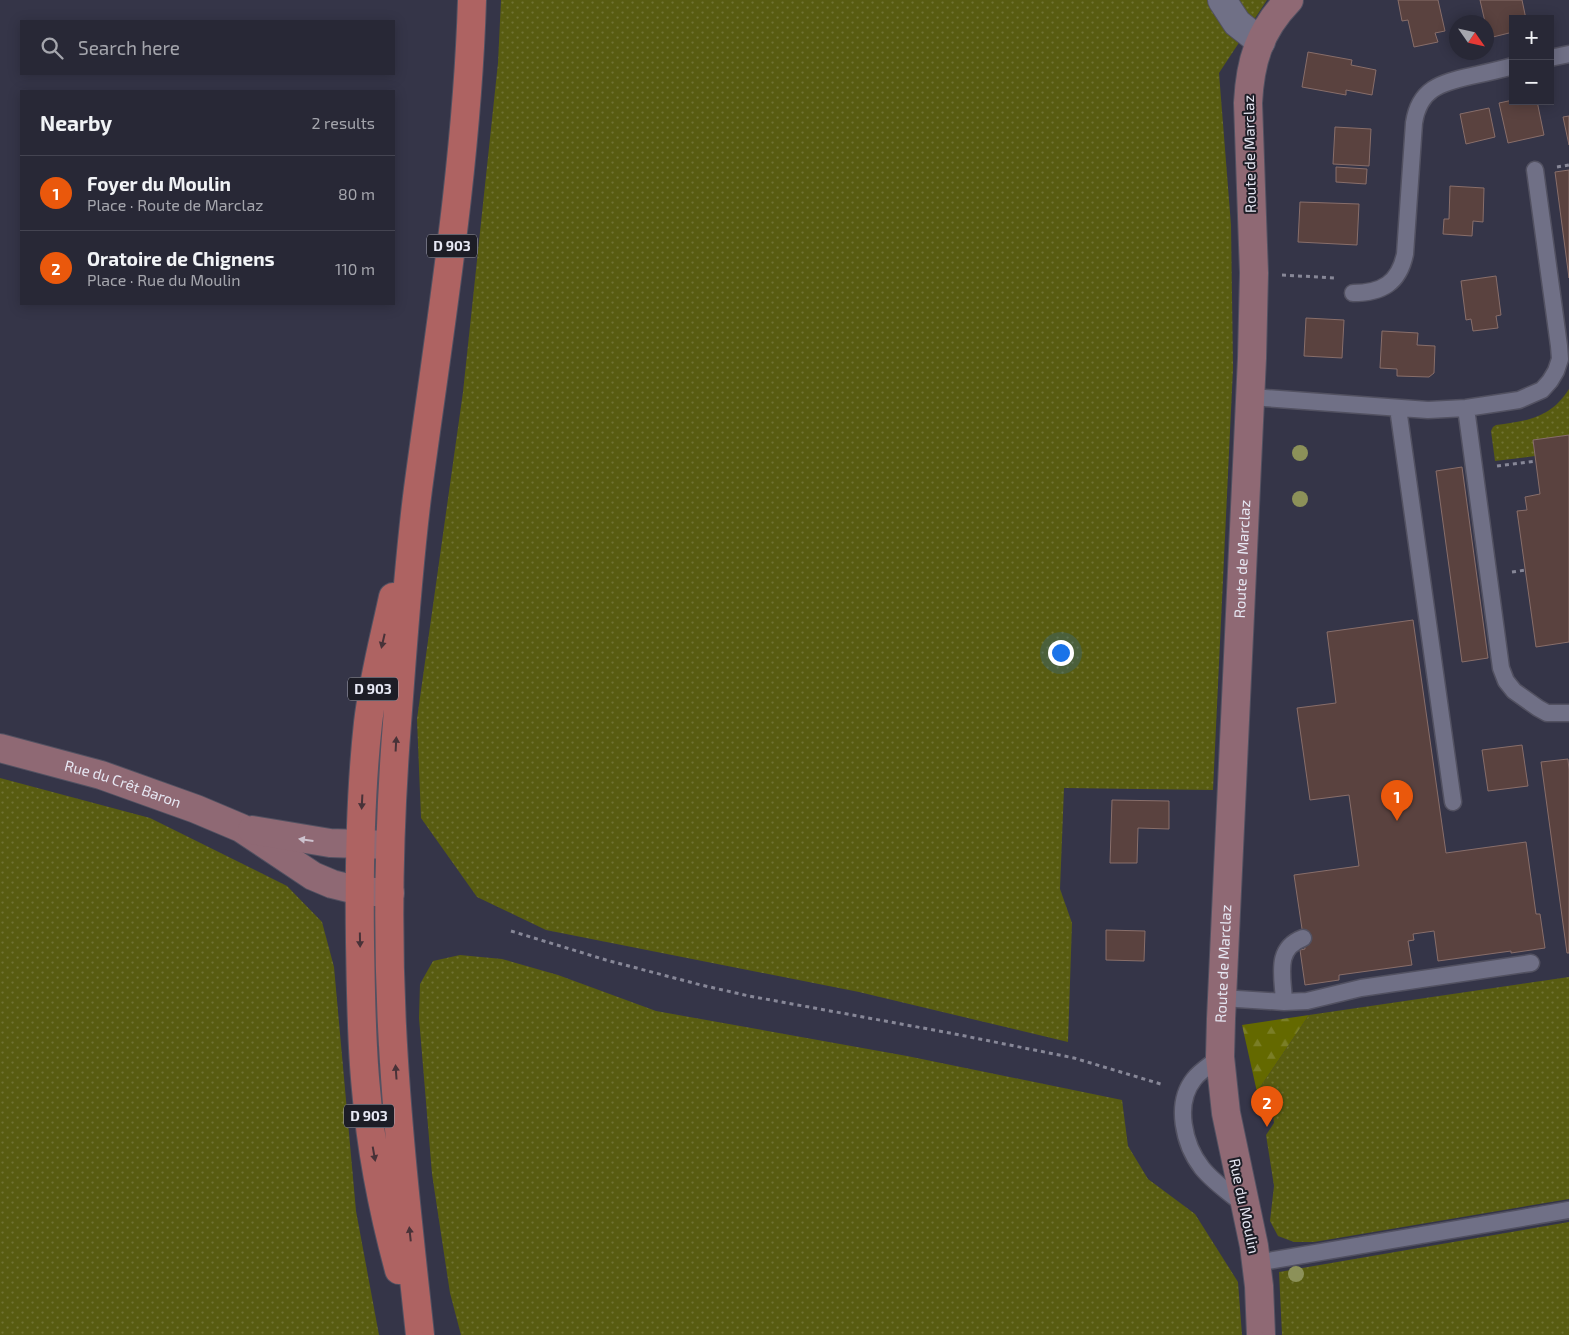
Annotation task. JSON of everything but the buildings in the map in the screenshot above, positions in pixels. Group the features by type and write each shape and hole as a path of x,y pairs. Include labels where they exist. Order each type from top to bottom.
{"main road":[{"name":"D 903","path":"420,1335 402,1156 393,1036 390,845 398,708 418,491 456,212 467,100 472,0"},
{"name":"D 903","path":"418,491 374,685 366,748 360,845 360,891 362,1038 372,1141 392,1243 420,1335"}],"street":[{"path":"1222,0 1237,23 1261,42"},
{"name":"Route de Marclaz","path":"1221,1068 1222,998 1251,397 1254,273 1248,103 1253,62 1270,24 1289,0"},
{"name":"Rue du Crêt Baron","path":"0,748 69,766 196,809 241,828 313,876 340,887 360,891 390,893"},
{"name":"Rue du Crêt Baron","path":"241,828 300,839 360,845 390,845"},
{"name":"Rue du Moulin","path":"1221,1068 1228,1130 1246,1206 1256,1263 1261,1335"}],"lane":[{"path":"1554,57 1569,54"},
{"path":"1353,292 1372,292 1383,288 1392,281 1403,264 1415,111 1421,101 1438,85 1450,80 1509,67"},
{"path":"1251,397 1428,410 1466,408 1519,400 1531,397 1542,390 1556,371 1560,359 1535,170"},
{"path":"1398,408 1453,802"},
{"path":"1466,408 1502,668 1506,681 1514,690 1547,712 1569,714"},
{"path":"1284,1002 1284,954 1288,946 1303,938"},
{"path":"1222,998 1284,1002 1307,1001 1361,988 1531,963"},
{"path":"1221,1068 1194,1079 1186,1093 1183,1117 1188,1142 1196,1160 1210,1177 1246,1206"},
{"path":"1256,1263 1569,1210"}],"path":[{"path":"1293,275 1354,279 1353,292"},
{"path":"1474,468 1536,460"},
{"path":"511,932 606,960 749,996 1074,1058 1186,1093"}],"shaded area":[{"path":"501,0 1267,0 1219,73 1231,225 1233,368 1213,790 1064,788 1060,889 1072,923 1068,1042 859,992 546,930 477,897 421,818 417,719 463,392 498,63"},
{"path":"1569,389 1569,435 1533,440 1535,456 1495,461 1491,431 1493,427 1518,422 1546,412 1562,399"},
{"path":"0,778 150,818 287,886 322,922 334,967 356,1211 379,1335 0,1335"},
{"path":"460,955 502,959 558,975 656,1011 907,1056 1122,1100 1128,1146 1148,1179 1195,1214 1238,1282 1242,1335 461,1335 450,1293 432,1174 419,1018 420,984 433,961"},
{"path":"1569,977 1569,1199 1314,1242 1294,1242 1278,1236 1270,1221 1274,1186 1266,1135 1274,1123 1270,1091 1257,1092 1309,1015"},
{"path":"1569,1222 1569,1335 1282,1335 1279,1272"}],"green space":[{"path":"1309,1015 1257,1092 1242,1025"}],"place":[{"name":"Foyer du Moulin","path":"1397,821"},
{"name":"Oratoire de Chignens","path":"1267,1127"}]}
